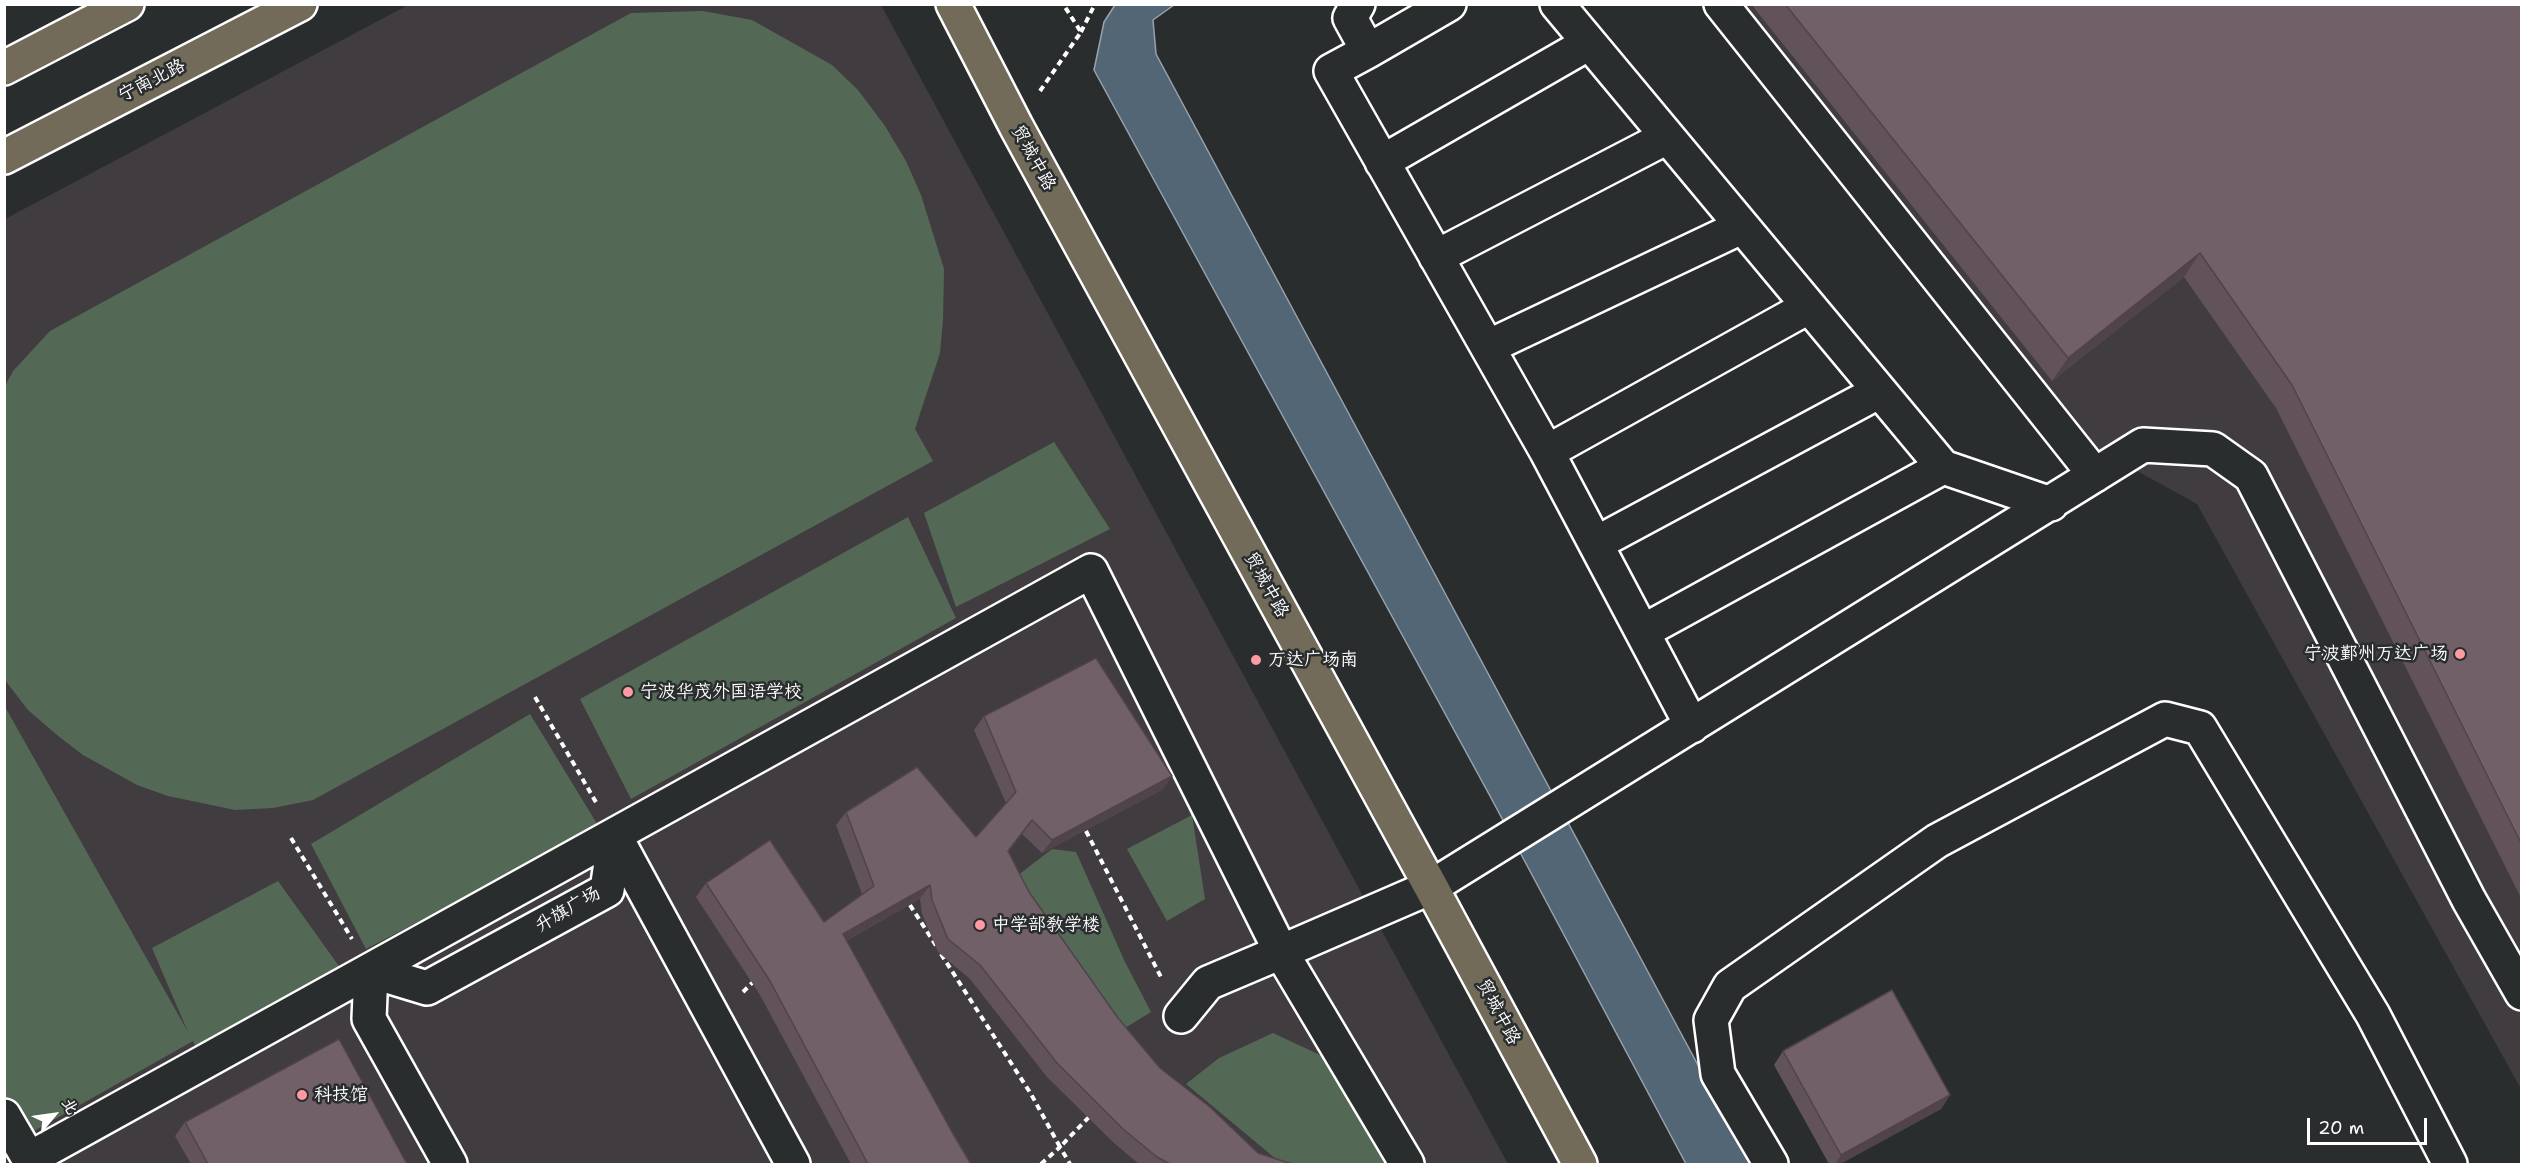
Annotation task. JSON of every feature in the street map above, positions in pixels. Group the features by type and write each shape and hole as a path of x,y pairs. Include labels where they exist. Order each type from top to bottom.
{"main road":[{"path":"4,68 127,4"},
{"name":"宁南北路","path":"4,157 300,4"},
{"name":"贸城中路","path":"953,4 1016,126 1580,1164"}],"street":[{"path":"1358,4 1350,18 1368,51"},
{"path":"1449,4 1331,70 1547,452 1644,631 1692,726"},
{"path":"1557,4 1878,392 1943,467 2051,504"},
{"path":"1721,4 2095,476"},
{"path":"1382,162 1589,43"},
{"path":"1436,256 1667,137"},
{"path":"1488,347 1741,227"},
{"path":"1547,452 1808,307"},
{"path":"1597,543 1878,392"},
{"path":"1181,1016 1208,983 1431,887 2143,446 2213,449 2251,476 2469,900 2522,993"},
{"path":"1644,631 1943,467"},
{"path":"4,1116 30,1162 1091,571 1281,952 1407,1164"},
{"path":"1771,1164 1718,1074 1711,1020 1730,986 1938,841 2165,719 2200,728 2373,1015 2450,1164"},
{"path":"615,836 794,1164"},
{"name":"升旗广场","path":"371,971 427,988 607,890 615,836"},
{"path":"371,971 369,1019 450,1164"}],"path":[{"path":"1063,4 1081,32"},
{"path":"1016,126 1081,32 1095,4"},
{"path":"535,697 615,836"},
{"path":"1086,831 1181,1016"},
{"path":"291,838 371,971"},
{"path":"910,905 1031,1094 1070,1164"},
{"path":"716,1021 761,974"},
{"path":"1041,1164 1089,1117"}],"shaded area":[{"name":"宁波华茂外国语学校","path":"410,4 881,5 1508,1164 5,1164 5,219"},
{"name":"宁波鄞州万达广场","path":"1740,5 2521,5 2521,1089 2197,504 2090,445"}],"green space":[{"path":"703,11 752,20 832,65 858,90 885,126 906,161 921,195 944,269 940,353 915,429 933,461 313,800 273,808 235,810 168,796 137,785 83,755 28,710 5,680 5,386 13,371 50,331 631,13"},
{"path":"1054,442 1110,529 956,607 924,513"},
{"path":"908,517 956,618 631,799 580,699"},
{"path":"4,705 188,1032 152,948 278,881 341,969 195,1046 193,1041 18,1140 4,1116"},
{"path":"530,714 599,827 366,949 311,844"},
{"path":"1192,815 1205,899 1167,921 1127,849"},
{"path":"1052,849 1076,852 1125,962 1151,1012 1112,1036 1008,883"},
{"path":"1273,1033 1350,1069 1407,1164 1282,1164 1186,1084 1219,1058"}],"water":[{"path":"1115,5 1174,5 1153,20 1156,54 1751,1164 1686,1164 1490,796 1094,70 1104,22"}],"building":[{"name":"宁波鄞州万达广场","path":"1785,4 2522,4 2522,845 2292,385 2200,253 2068,358"},
{"name":"中学部教学楼","path":"1096,658 1172,776 1052,840 1032,820 1008,851 1029,892 1118,1018 1160,1068 1210,1107 1258,1153 1292,1164 1170,1164 1157,1157 1123,1129 1057,1063 980,965 948,939 932,900 930,885 843,934 971,1164 868,1164 770,981 706,883 770,840 824,922 874,886 846,812 917,767 976,837 1016,792 984,716"},
{"path":"1892,990 1950,1095 1841,1155 1783,1051"},
{"name":"科技馆","path":"339,1039 407,1164 208,1164 185,1122"}],"place":[{"name":"宁波鄞州万达广场","path":"2460,654"},
{"name":"万达广场南","path":"1256,660"},
{"name":"宁波华茂外国语学校","path":"628,692"},
{"name":"中学部教学楼","path":"980,925"},
{"name":"科技馆","path":"302,1095"}]}
